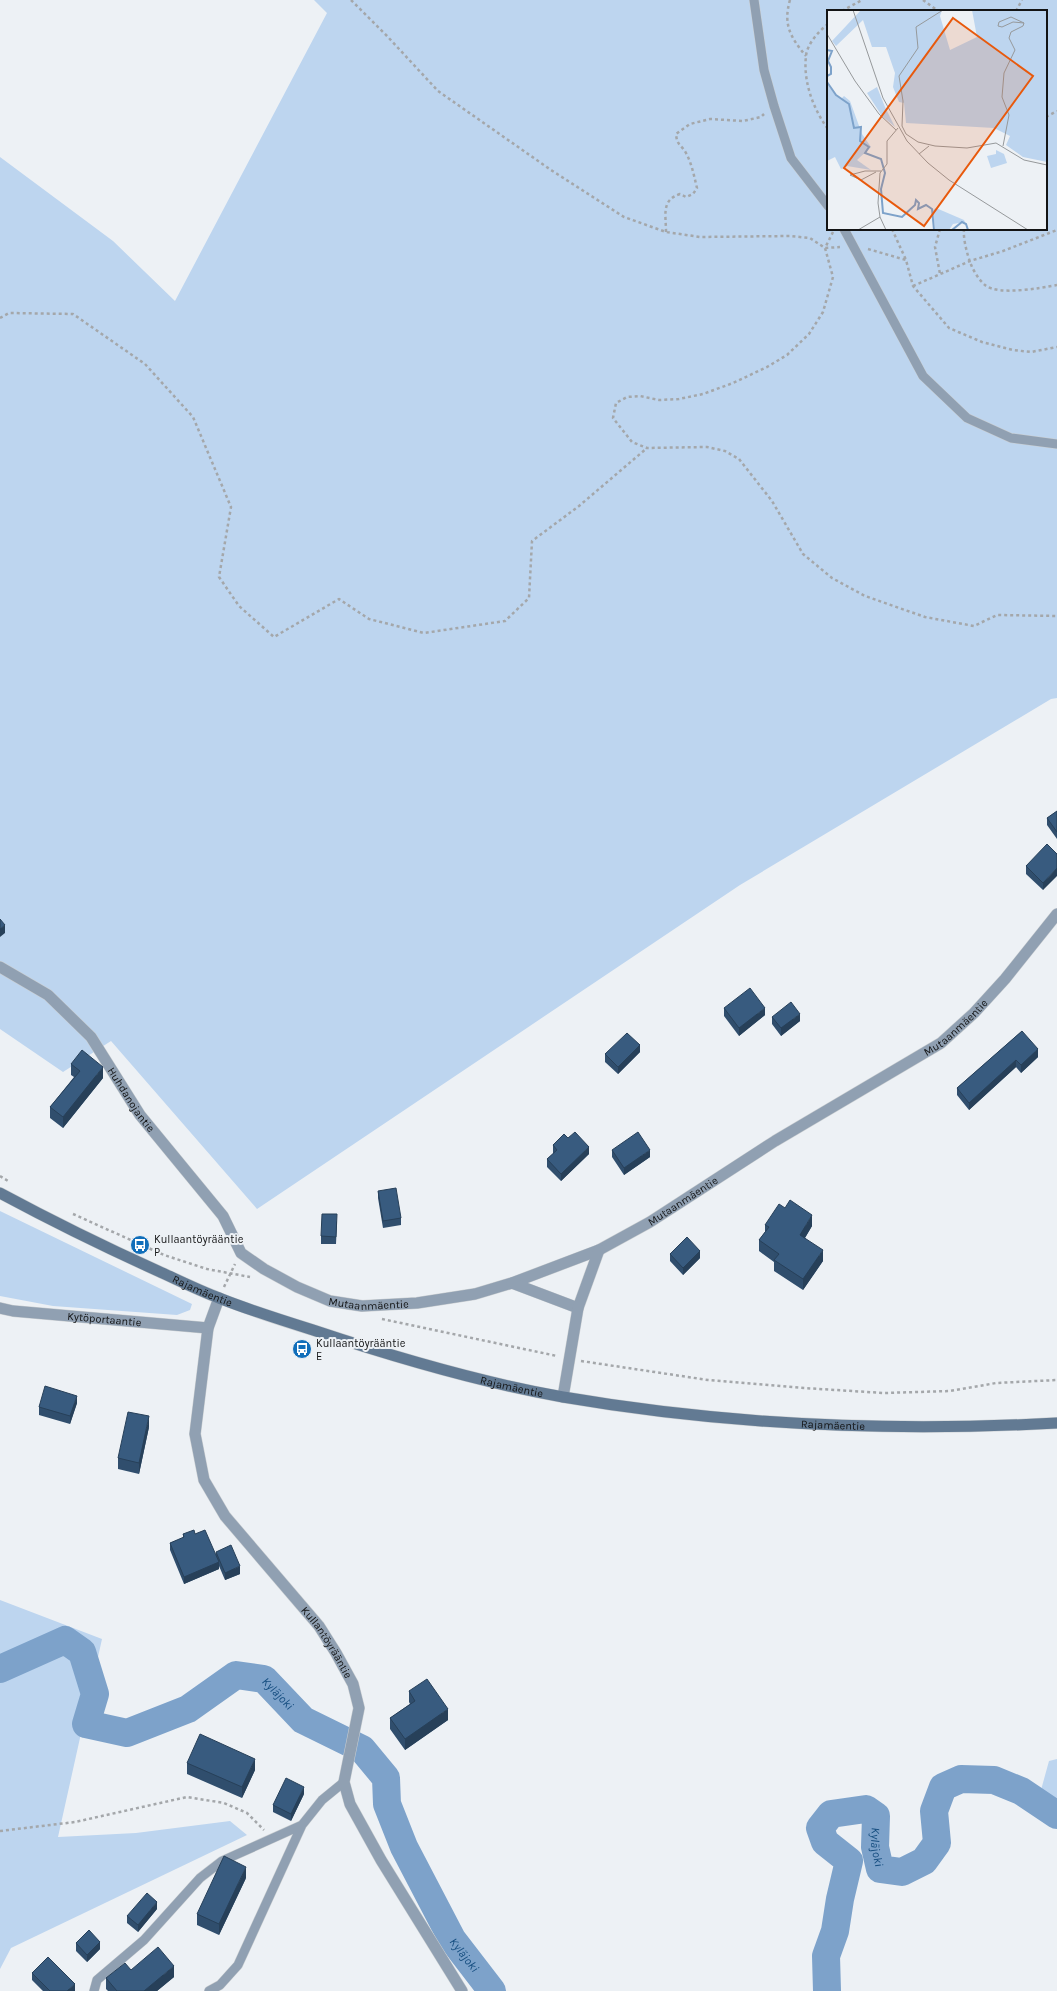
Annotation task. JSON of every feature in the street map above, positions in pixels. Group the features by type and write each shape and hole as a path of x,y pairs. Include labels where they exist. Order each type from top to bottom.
{"main road":[{"name":"Rajamäentie","path":"0,1193 80,1235 219,1298 377,1352 519,1388 703,1417 871,1426 985,1427 1057,1423"}],"street":[{"name":"Mutaanmäentie","path":"240,1253 284,1280 330,1301 362,1306 417,1303 475,1294 512,1283 599,1250 650,1222 775,1141 941,1043 974,1013 1005,979 1057,914"},
{"name":"Huhdanojantie","path":"0,967 48,995 90,1037 140,1115 223,1216 240,1253"},
{"path":"563,1396 578,1308 599,1250"},
{"path":"512,1283 578,1308"},
{"name":"Kullantöyrääntie","path":"219,1298 208,1328 195,1434 204,1480 225,1516 319,1626 353,1684 359,1708 344,1782 350,1804 369,1839 462,1991"},
{"name":"Kytöportaantie","path":"0,1308 18,1311 208,1328"}],"lane":[{"path":"754,0 764,70 791,158 827,205"},
{"path":"845,230 923,376 967,418 1012,438 1057,444"},
{"path":"209,1991 220,1985 238,1965 302,1825 322,1800 344,1782"},
{"path":"94,1991 97,1980 144,1940 200,1878 222,1862 302,1825"}],"path":[{"path":"351,0 438,91 551,170 624,218 666,232 700,237 790,236 810,238 825,248"},
{"path":"790,0 787,12 788,25 792,38 806,56"},
{"path":"844,10 862,0"},
{"path":"923,0 937,10"},
{"path":"1017,10 1022,0"},
{"path":"827,25 811,44 806,56 811,101 827,127"},
{"path":"666,232 667,203 672,197 680,194 686,197 693,194 697,188 686,152 677,143 676,134 690,124 710,119 743,121 761,117 774,106"},
{"path":"1047,116 1057,111"},
{"path":"834,230 825,248 833,277 823,312 809,334 787,355 747,376 703,394 679,399 659,400 640,396 627,397 616,403 613,418 632,442 647,448 707,447 725,451 739,459 772,501 803,554 832,578 865,596 925,617 974,626 998,614 1057,616"},
{"path":"892,230 906,260 913,286 949,328 982,342 1013,350 1031,352 1057,347"},
{"path":"940,230 935,247 940,274"},
{"path":"964,230 970,261 974,272 986,286 996,289 1018,290 1041,289 1057,285"},
{"path":"913,286 970,261 1003,251 1057,230"},
{"path":"854,245 906,260"},
{"path":"0,318 9,313 73,314 145,364 193,417 231,507 219,577 239,606 274,637 339,599 369,620 424,633 505,621 529,598 532,541 579,506 647,448"},
{"path":"0,1176 13,1183"},
{"path":"72,1214 164,1255 207,1269 252,1277"},
{"path":"219,1298 240,1253"},
{"path":"377,1319 570,1359 708,1380 884,1393 950,1391 996,1383 1057,1380"},
{"path":"0,1831 75,1822 188,1797 224,1803 247,1813 273,1839"}],"shaded area":[{"path":"314,0 1057,0 1057,698 1051,699 740,885 257,1209 111,1041 63,1072 0,1029 0,157 113,241 175,301 327,13"},
{"path":"0,1211 192,1304 190,1310 177,1315 53,1306 0,1296"},
{"path":"0,1600 102,1639 58,1837 136,1833 230,1821 247,1835 11,1948 0,1969"},
{"path":"1057,1759 1057,1804 1041,1790 1049,1761"}],"building":[{"path":"1057,811 1057,832 1047,818"},
{"path":"1047,844 1057,854 1057,868 1043,883 1026,866"},
{"path":"0,919 5,925 0,929"},
{"path":"750,988 765,1008 739,1028 724,1008"},
{"path":"791,1002 800,1014 781,1028 772,1017"},
{"path":"1022,1031 1038,1049 1021,1065 1016,1060 969,1103 957,1088"},
{"path":"627,1033 640,1045 618,1067 605,1054"},
{"path":"82,1050 103,1067 63,1117 50,1107 80,1071 71,1064"},
{"path":"575,1132 589,1147 561,1174 547,1159 557,1150 553,1145 564,1134 568,1138"},
{"path":"638,1132 650,1150 624,1168 612,1150"},
{"path":"396,1188 401,1218 383,1221 378,1191"},
{"path":"790,1200 812,1215 800,1235 823,1250 803,1279 774,1260 779,1254 759,1240 769,1227 765,1225 779,1204 785,1208"},
{"path":"322,1214 337,1214 336,1237 321,1236"},
{"path":"687,1237 700,1251 683,1268 670,1254"},
{"path":"45,1386 77,1396 70,1416 39,1407"},
{"path":"128,1412 149,1416 139,1463 118,1458"},
{"path":"194,1530 195,1534 205,1530 219,1562 184,1577 170,1543 184,1537 183,1534"},
{"path":"231,1545 240,1566 225,1573 216,1552"},
{"path":"427,1679 448,1709 405,1739 390,1718 415,1701 409,1691"},
{"path":"200,1734 255,1759 242,1787 187,1763"},
{"path":"286,1778 304,1787 291,1814 273,1805"},
{"path":"224,1856 246,1867 219,1924 197,1914"},
{"path":"147,1893 157,1902 138,1925 127,1916"},
{"path":"89,1930 100,1942 87,1955 76,1943"},
{"path":"158,1947 174,1966 144,1991 117,1991 106,1978 125,1963 131,1970"},
{"path":"48,1957 75,1984 67,1991 50,1991 32,1973"}],"waterway":[{"name":"Kyläjoki","path":"0,1669 65,1640 82,1652 95,1694 86,1724 127,1733 188,1709 236,1675 264,1679 303,1720 362,1749 386,1778 387,1804 404,1847 452,1939 492,1991"},
{"name":"Kyläjoki","path":"827,1991 826,1956 835,1931 840,1899 849,1861 825,1842 820,1828 831,1814 866,1809 876,1816 875,1847 880,1869 902,1872 924,1861 937,1843 934,1811 943,1787 961,1779 994,1780 1021,1791 1057,1815"}],"place":[{"name":"Kullaantöyrääntie P","path":"140,1245"},
{"name":"Kullaantöyrääntie E","path":"302,1349"}]}
